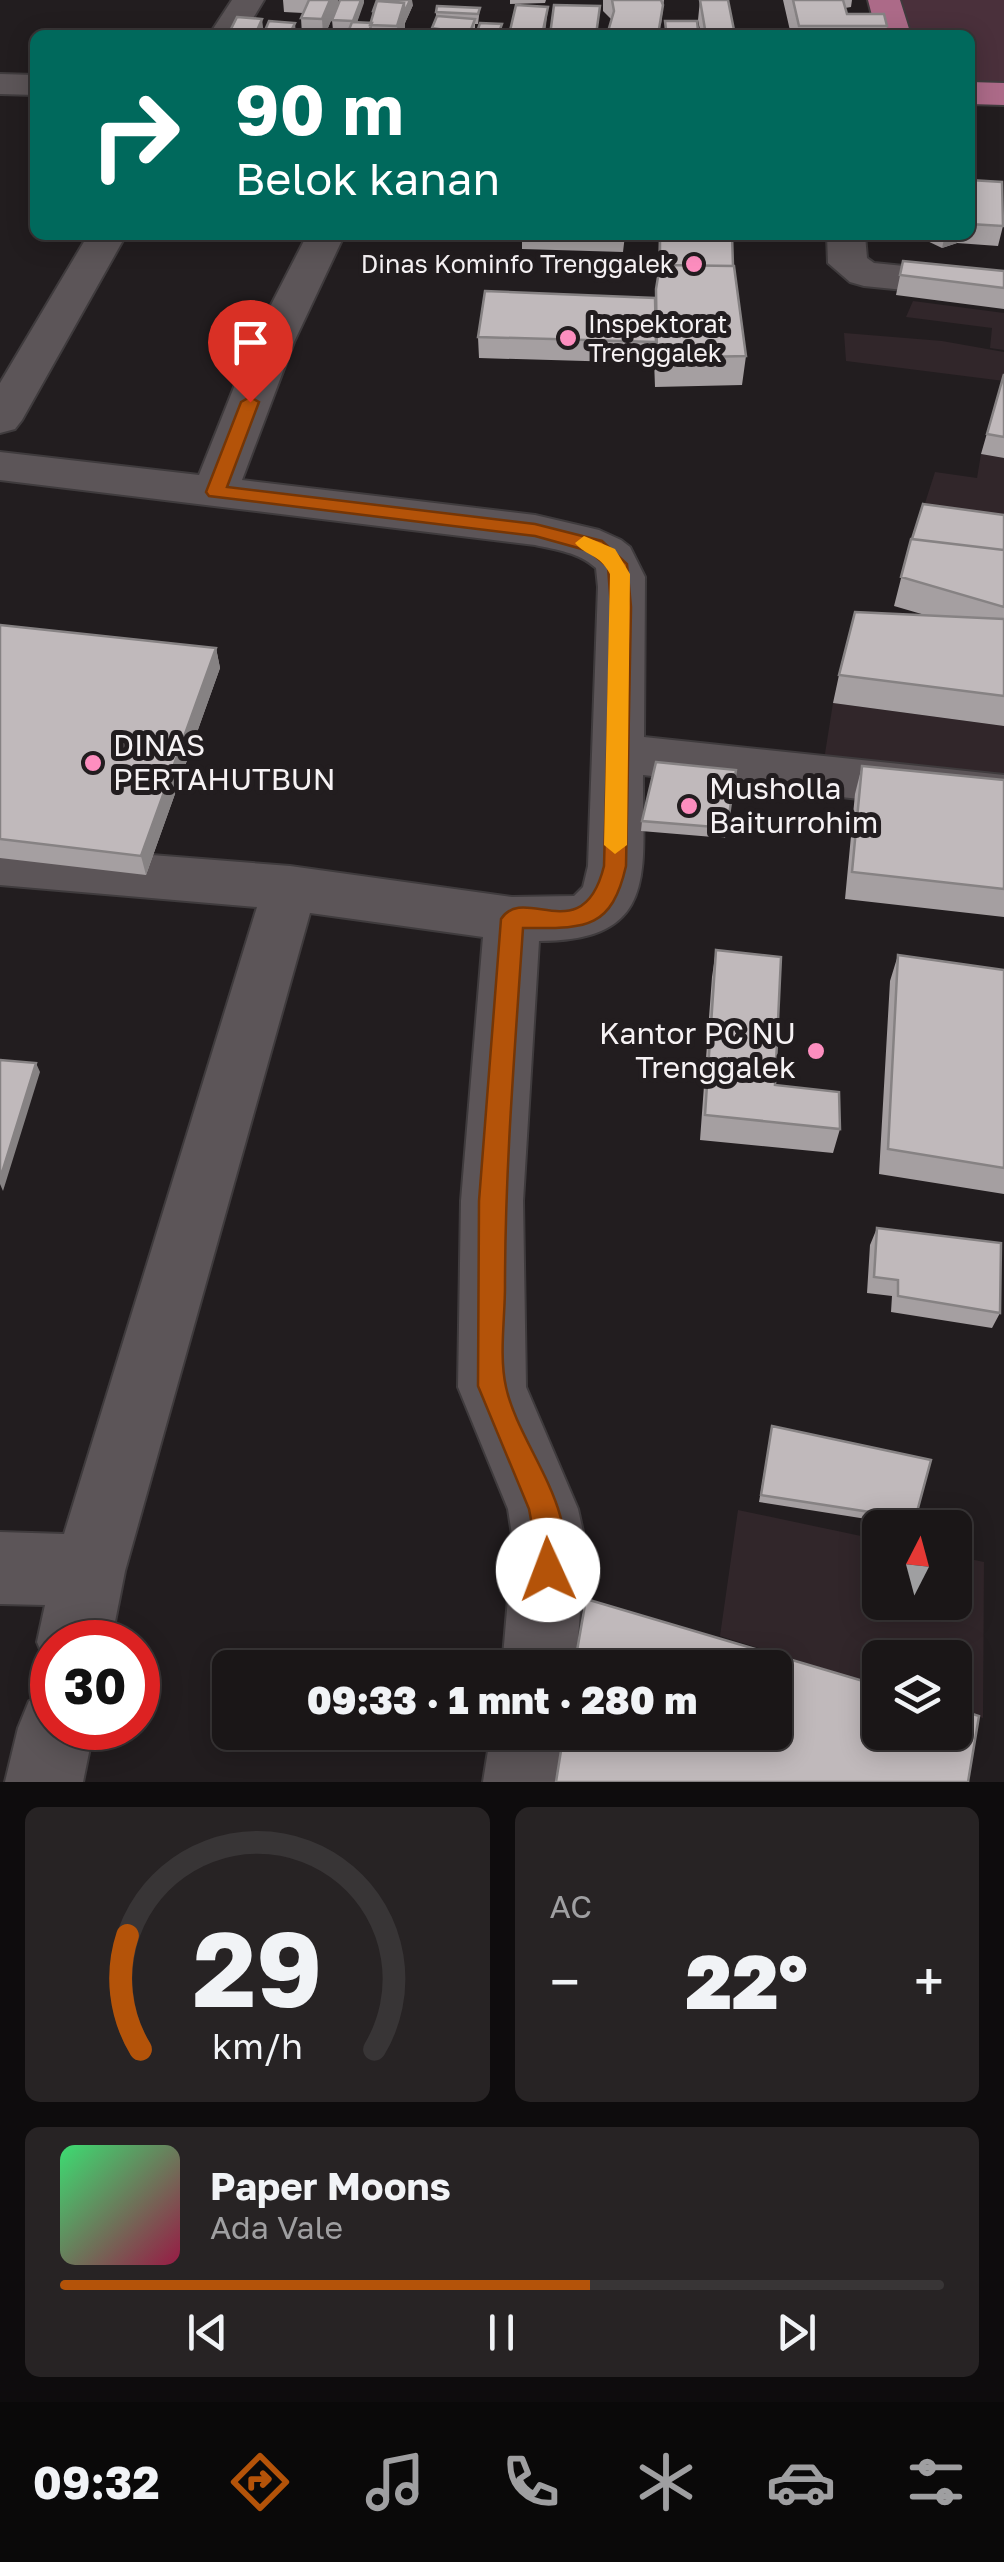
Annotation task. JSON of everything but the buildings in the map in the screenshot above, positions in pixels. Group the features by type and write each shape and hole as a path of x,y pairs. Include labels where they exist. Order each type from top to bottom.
{"main road":[{"path":"884,0 893,30"}],"street":[{"path":"229,30 248,0"},
{"path":"0,84 30,85"},
{"path":"0,420 104,240"},
{"path":"216,492 273,342 323,240"},
{"path":"846,240 848,263 864,274 1004,288"},
{"path":"0,466 535,530 608,553 620,574 615,866 608,896 594,912 577,919 512,919 290,888 0,864"},
{"path":"618,753 1004,795"},
{"path":"79,1620 290,888"},
{"path":"512,919 492,1201 492,1386 543,1509 549,1541 540,1650"},
{"path":"0,1568 90,1571"},
{"path":"44,1782 51,1750"},
{"path":"522,1782 526,1750"}],"shaded area":[{"path":"884,0 1004,0 1004,94 975,93 975,30 893,30"},
{"path":"913,301 1004,313 1004,350 990,348 992,328 906,317"},
{"path":"844,333 942,341 1004,352 1004,381 846,361"},
{"path":"981,454 1004,458 1004,536 918,525 935,472 977,478"},
{"path":"833,703 1004,726 1004,782 824,760"},
{"path":"738,1510 862,1536 862,1620 972,1620 972,1560 984,1562 983,1718 972,1715 972,1640 862,1640 862,1680 792,1658 792,1650 765,1650 720,1636"}],"slow traffic":[{"path":"584,543 608,553 618,564 620,574 615,845"}],"place":[{"name":"Dinas Kominfo Trenggalek","path":"694,264"},
{"name":"Inspektorat Trenggalek","path":"568,338"},
{"name":"DINAS PERTAHUTBUN","path":"93,763"},
{"name":"Musholla Baiturrohim","path":"689,806"},
{"name":"Kantor PC NU Trenggalek","path":"816,1051"}],"route":[{"path":"250,402 216,492 535,530 595,546 618,564 621,607 615,866 608,896 594,912 577,919 512,919 492,1201 492,1386 543,1509 549,1541 548,1570"}]}
